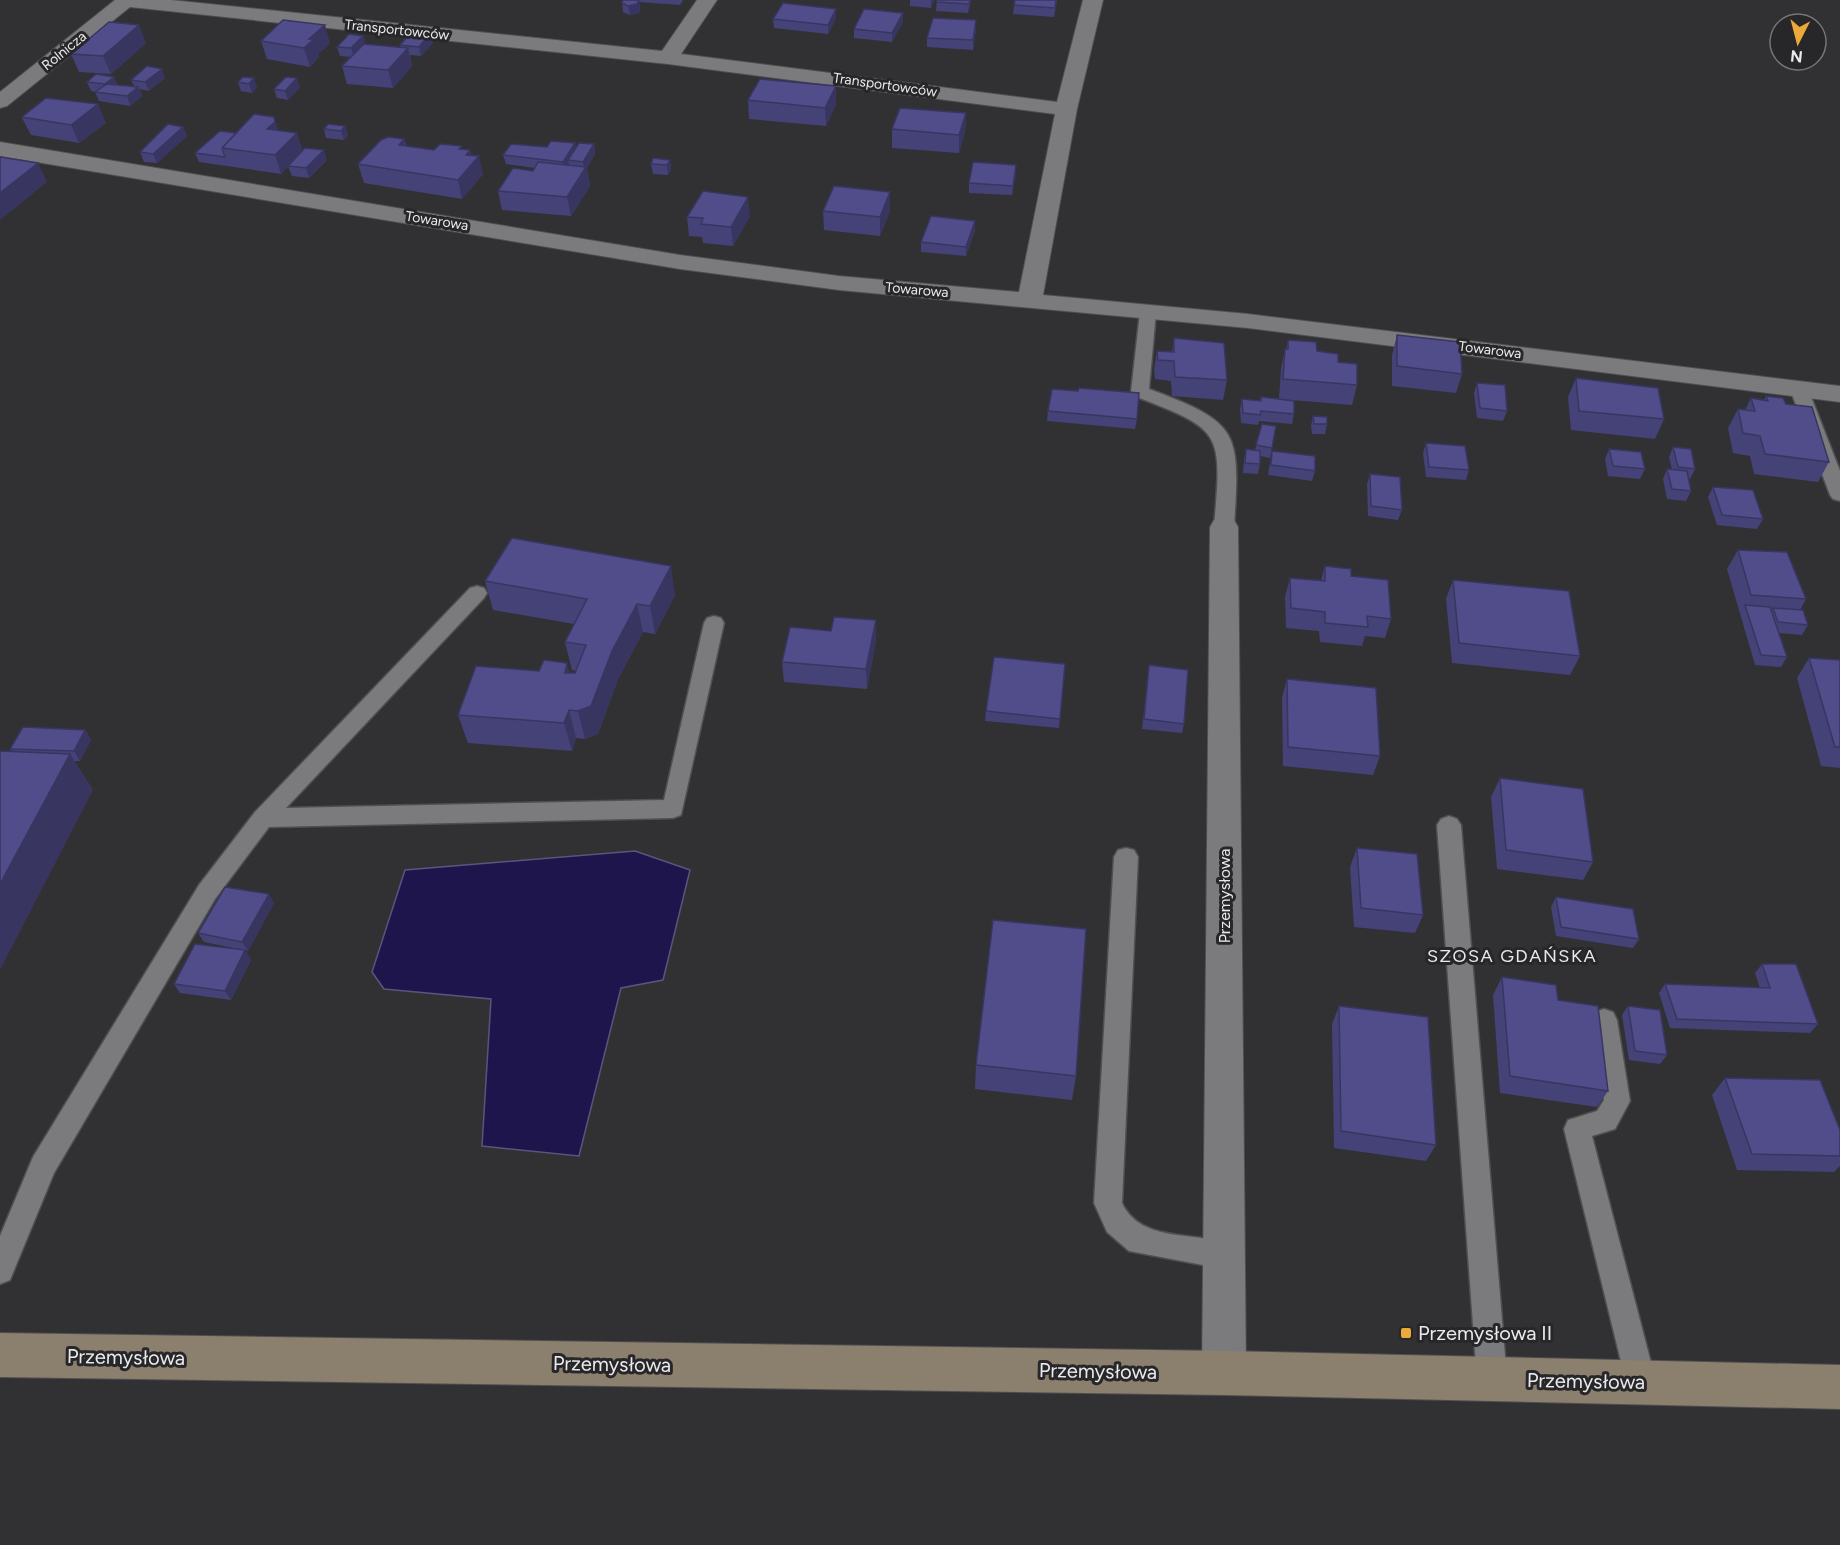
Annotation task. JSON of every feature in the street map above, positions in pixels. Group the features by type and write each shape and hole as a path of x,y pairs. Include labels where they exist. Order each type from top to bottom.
{"main road":[{"name":"Przemysłowa","path":"0,1355 1224,1373 1840,1387"}],"street":[{"name":"Transportowców","path":"127,0 668,58 1066,109"},
{"name":"Rolnicza","path":"0,102 127,0"},
{"path":"668,58 707,0"},
{"path":"1030,301 1066,109 1093,0"},
{"name":"Towarowa","path":"0,149 680,262 839,283 1259,322 1840,394"},
{"name":"Przemysłowa","path":"1224,527 1224,1373"}],"lane":[{"path":"1148,312 1140,392 1187,410 1216,427 1226,442 1229,458 1224,527"},
{"path":"1799,389 1840,495"},
{"path":"0,1270 43,1166 207,892 263,818 477,593"},
{"path":"263,818 673,809 714,623"},
{"path":"1449,825 1492,1380"},
{"path":"1126,857 1108,1203 1117,1223 1139,1241 1224,1255"},
{"path":"1604,1020 1617,1101 1606,1120 1577,1129 1641,1382"}],"shaded area":[{"path":"635,851 690,870 663,980 621,988 579,1156 482,1146 491,999 384,989 372,972 405,870"}],"building":[{"path":"623,0 639,0 637,4 628,6 622,3"},
{"path":"937,0 970,0 969,4 937,2"},
{"path":"1015,0 1056,0 1055,8 1014,5"},
{"path":"783,3 836,9 828,25 773,19"},
{"path":"864,9 903,13 892,33 854,29"},
{"path":"933,18 976,20 973,40 927,38"},
{"path":"283,20 325,25 309,39 314,39 304,48 261,41"},
{"path":"109,22 139,25 103,56 71,54"},
{"path":"412,32 430,34 419,47 400,45"},
{"path":"349,34 363,36 351,48 337,47"},
{"path":"364,44 408,48 388,70 342,66"},
{"path":"147,66 162,69 145,82 131,80"},
{"path":"96,74 114,77 105,84 87,82"},
{"path":"243,77 254,78 249,84 238,82"},
{"path":"286,77 297,78 285,91 274,89"},
{"path":"760,79 836,86 825,108 748,100"},
{"path":"107,84 138,87 127,96 95,92"},
{"path":"46,98 98,104 71,125 22,117"},
{"path":"900,108 966,113 959,135 892,129"},
{"path":"254,114 274,117 275,122 267,129 297,133 275,155 222,148"},
{"path":"168,124 183,127 153,154 140,152"},
{"path":"328,124 345,126 341,131 324,129"},
{"path":"220,131 236,133 222,148 225,157 195,153"},
{"path":"388,137 404,139 399,145 434,150 440,144 462,146 459,149 470,150 466,155 479,156 458,180 358,164 381,140"},
{"path":"551,141 575,143 563,162 503,155 511,144 547,147"},
{"path":"579,143 594,144 583,162 568,160"},
{"path":"305,148 324,150 306,168 288,166"},
{"path":"0,157 38,163 0,193"},
{"path":"653,158 670,160 667,165 651,164"},
{"path":"538,162 586,167 567,197 498,191 513,168 533,171"},
{"path":"973,162 1016,165 1013,186 969,183"},
{"path":"834,186 890,192 880,217 823,211"},
{"path":"703,191 748,197 731,227 701,224 703,218 687,217"},
{"path":"931,216 975,221 966,247 921,242"},
{"path":"1397,335 1460,342 1462,374 1397,366"},
{"path":"1174,338 1224,343 1227,380 1175,377 1174,361 1158,360 1157,351 1174,352"},
{"path":"1288,340 1316,342 1317,351 1338,354 1338,362 1357,364 1357,385 1283,379 1285,349 1288,349"},
{"path":"1576,378 1658,388 1664,419 1579,411"},
{"path":"1477,383 1505,385 1507,411 1480,408"},
{"path":"1079,388 1139,393 1137,419 1048,411 1052,389 1078,391"},
{"path":"1766,396 1783,398 1786,404 1812,407 1829,462 1765,454 1760,436 1743,433 1738,409 1755,411 1751,398 1768,401"},
{"path":"1261,397 1294,401 1294,414 1261,411 1260,415 1243,413 1242,399 1261,401"},
{"path":"1313,416 1327,417 1327,424 1314,424"},
{"path":"1262,424 1276,426 1272,448 1256,445"},
{"path":"1426,443 1465,446 1469,470 1429,467"},
{"path":"1673,447 1691,449 1695,469 1678,467"},
{"path":"1246,449 1260,451 1260,464 1245,463"},
{"path":"1609,449 1641,452 1645,469 1613,466"},
{"path":"1272,451 1315,456 1315,471 1271,465"},
{"path":"1667,469 1687,471 1691,491 1672,489"},
{"path":"1370,474 1400,477 1402,510 1371,506"},
{"path":"1713,487 1753,490 1763,519 1722,515"},
{"path":"512,538 671,566 650,606 637,604 612,651 591,706 578,711 569,710 564,723 458,715 476,666 539,671 544,660 567,663 565,673 575,673 586,645 565,642 587,599 485,581"},
{"path":"1738,550 1787,552 1806,599 1751,595"},
{"path":"1325,566 1351,569 1351,576 1388,580 1391,619 1367,616 1368,627 1325,623 1325,612 1291,608 1290,578 1325,581"},
{"path":"1453,580 1569,591 1580,656 1459,643"},
{"path":"1745,605 1770,607 1787,657 1761,655"},
{"path":"1773,608 1803,610 1808,625 1778,622"},
{"path":"834,617 876,620 866,669 782,662 790,627 831,631"},
{"path":"994,657 1065,664 1060,719 986,711"},
{"path":"1809,658 1840,660 1840,747 1835,747"},
{"path":"1149,665 1188,670 1184,724 1144,719"},
{"path":"1287,679 1376,688 1380,756 1288,747"},
{"path":"23,727 85,730 74,751 10,749"},
{"path":"0,751 70,754 0,884"},
{"path":"1500,778 1583,789 1593,862 1506,850"},
{"path":"1357,848 1417,854 1423,915 1361,908"},
{"path":"225,887 269,894 242,942 198,933"},
{"path":"1556,897 1633,909 1639,939 1561,927"},
{"path":"993,920 1086,929 1076,1076 976,1065"},
{"path":"195,944 245,950 225,991 174,984"},
{"path":"1762,964 1796,964 1818,1024 1677,1019 1665,984 1770,988"},
{"path":"1502,977 1556,985 1558,1000 1598,1006 1608,1091 1510,1076"},
{"path":"1339,1006 1428,1017 1436,1145 1341,1131"},
{"path":"1628,1006 1660,1010 1667,1055 1635,1051"},
{"path":"1725,1078 1820,1080 1840,1130 1840,1156 1752,1154"}],"place":[{"name":"Przemysłowa II","path":"1406,1333"}],"district":[{"name":"SZOSA GDAŃSKA","path":"1512,956"}]}
